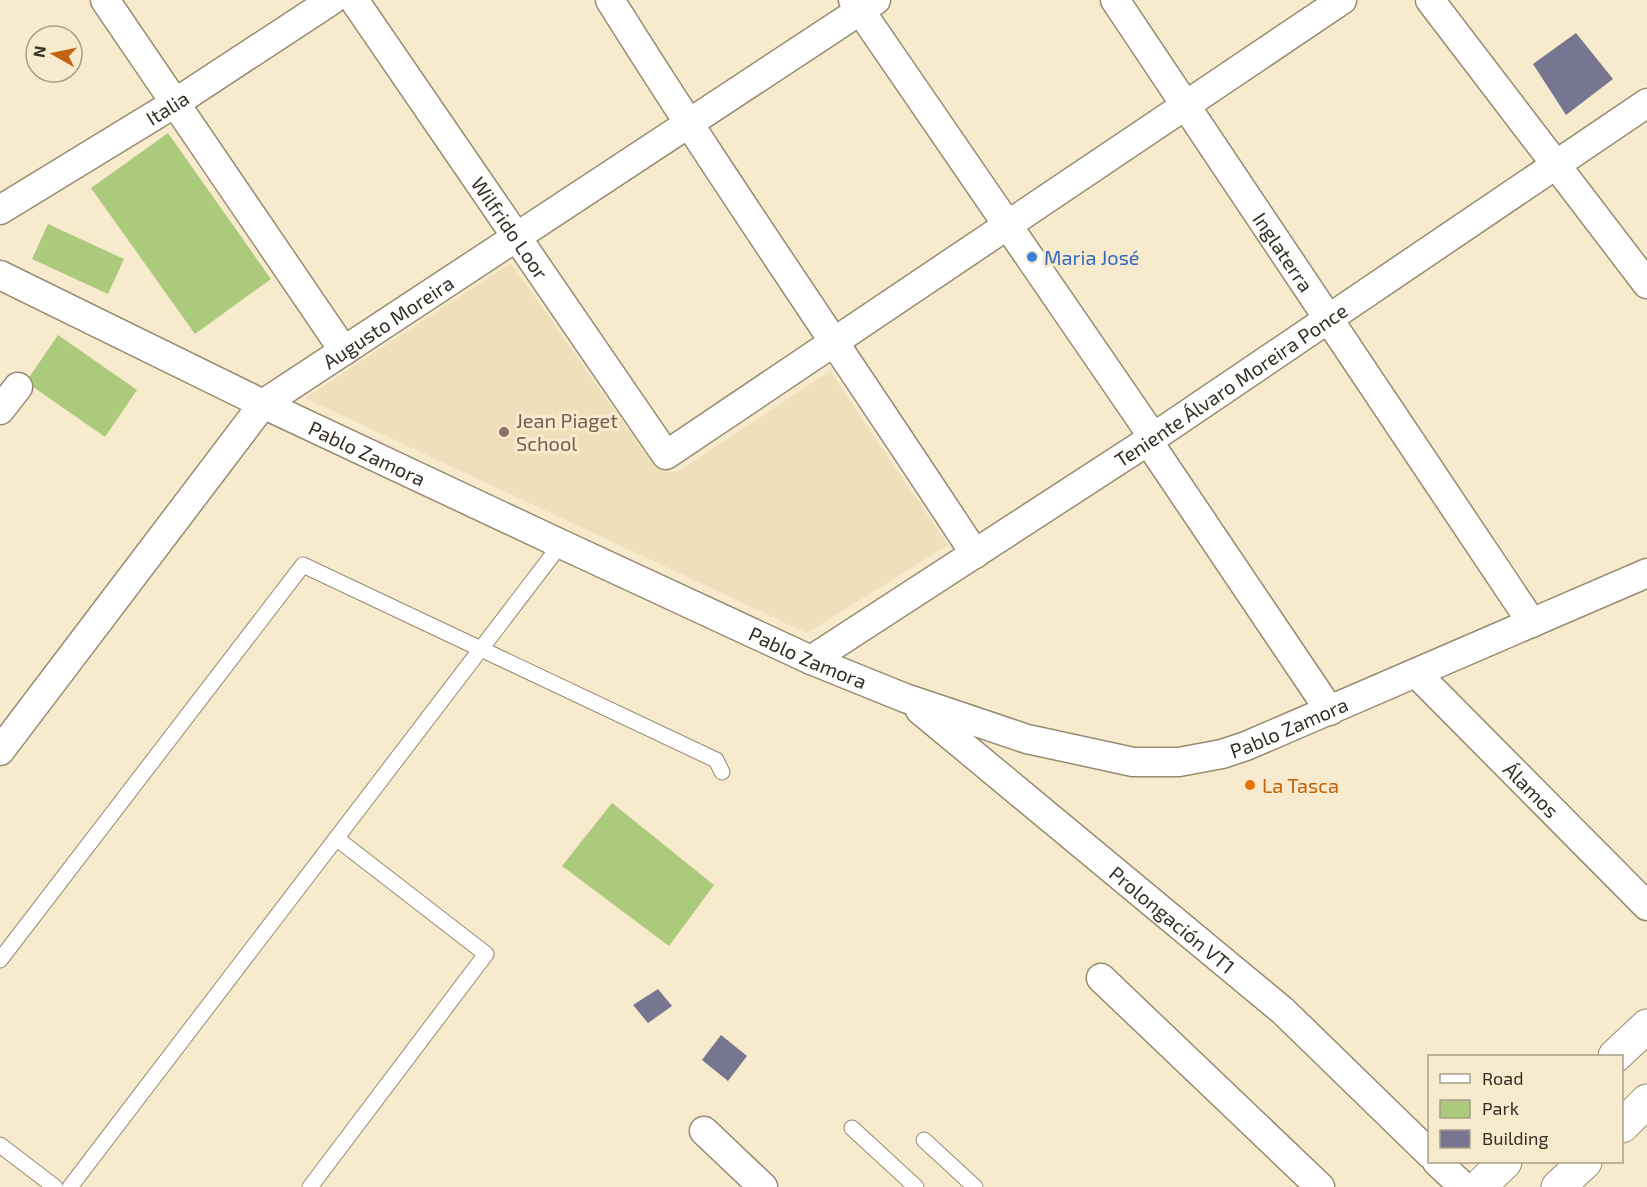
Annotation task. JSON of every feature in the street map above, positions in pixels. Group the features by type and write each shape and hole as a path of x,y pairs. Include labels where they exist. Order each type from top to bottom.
{"main road":[{"path":"1616,1055 1647,1026"},
{"path":"1623,1125 1647,1101"},
{"path":"1479,1187 1503,1163"},
{"path":"1558,1187 1583,1163"}],"street":[{"path":"105,0 344,351"},
{"name":"Italia","path":"0,210 175,103 332,0"},
{"name":"Wilfrido Loor","path":"354,0 666,454 835,340"},
{"path":"610,0 688,124 835,340 975,554"},
{"name":"Inglaterra","path":"1115,0 1532,623"},
{"path":"835,340 1342,0"},
{"path":"1430,0 1647,284"},
{"path":"864,4 1008,226 1330,711"},
{"name":"Augusto Moreira","path":"2,746 263,404 688,124 864,4"},
{"name":"Teniente Álvaro Moreira Ponce","path":"812,660 1151,439 1647,103"},
{"name":"Pablo Zamora","path":"0,275 263,404 812,660 905,698 1068,750 1132,762 1154,763 1222,754 1330,711 1647,573"},
{"path":"0,410 18,387"},
{"name":"Álamos","path":"1416,673 1647,906"},
{"name":"Prolongación VT1","path":"905,698 1282,1011 1428,1152"},
{"path":"1101,978 1320,1187"},
{"path":"704,1131 763,1187"},
{"path":"1439,1163 1464,1187"}],"lane":[{"path":"70,1187 561,544"},
{"path":"0,960 303,565 716,760 722,772"},
{"path":"310,1187 486,954 336,838"},
{"path":"852,1128 916,1187"},
{"path":"924,1140 975,1187"},
{"path":"0,1145 55,1187"}],"shaded area":[{"name":"Jean Piaget School","path":"511,263 654,466 663,471 674,472 683,468 830,371 948,545 807,633 305,398"}],"green space":[{"path":"168,133 271,279 195,334 91,188"},
{"path":"48,224 124,259 108,294 32,259"},
{"path":"58,335 137,390 105,437 26,382"},
{"path":"612,803 714,885 669,946 562,866"}],"building":[{"path":"1576,33 1613,79 1566,115 1533,64"},
{"path":"658,989 672,1006 648,1023 633,1005"},
{"path":"721,1035 747,1056 728,1081 702,1060"}],"place":[{"name":"Maria José","path":"1032,257"},
{"name":"Jean Piaget School","path":"504,432"},
{"name":"La Tasca","path":"1250,785"}]}
